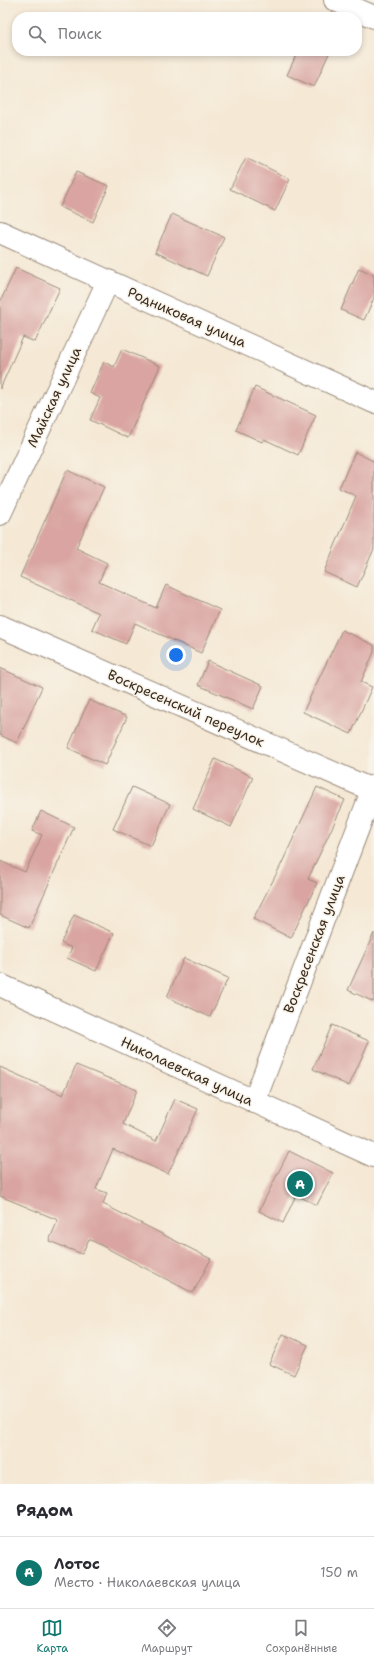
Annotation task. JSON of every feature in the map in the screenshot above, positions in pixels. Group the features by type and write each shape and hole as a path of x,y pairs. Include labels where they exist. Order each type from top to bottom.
{"street":[{"path":"335,0 361,12"},
{"path":"362,12 374,18"},
{"name":"Родниковая улица","path":"0,232 374,402"},
{"name":"Майская улица","path":"0,514 108,280"},
{"name":"Воскресенский переулок","path":"0,626 373,788"},
{"name":"Воскресенская улица","path":"254,1102 373,788"},
{"name":"Николаевская улица","path":"0,985 374,1156"}],"building":[{"path":"296,56 328,56 314,87 287,75"},
{"path":"246,157 290,179 275,211 230,189"},
{"path":"76,172 109,186 93,222 60,207"},
{"path":"172,214 224,237 207,276 155,252"},
{"path":"16,268 60,288 35,342 23,337 0,389 0,302"},
{"path":"359,268 374,275 374,298 364,320 341,310"},
{"path":"122,349 160,366 128,438 90,420 100,398 90,393 104,362 114,367"},
{"path":"255,387 316,415 298,455 264,439 262,442 236,430"},
{"path":"355,452 373,461 374,458 374,549 357,587 324,572 356,496 339,488"},
{"path":"67,470 104,487 76,548 107,563 99,582 156,608 166,585 220,610 201,653 135,623 126,644 92,629 99,613 20,577"},
{"path":"342,630 374,645 374,652 361,682 372,687 351,734 303,712"},
{"path":"208,661 263,686 253,709 198,685"},
{"path":"0,668 42,687 17,743 0,735"},
{"path":"89,700 127,717 105,765 68,748"},
{"path":"215,759 253,777 231,827 193,809"},
{"path":"132,787 170,804 151,846 113,829"},
{"path":"317,787 345,800 308,879 317,883 291,938 253,919 281,865"},
{"path":"41,811 74,827 29,928 0,915 0,861 25,872 42,835 32,831"},
{"path":"74,915 114,933 96,971 67,958 72,948 61,943"},
{"path":"374,933 374,1002 348,990"},
{"path":"184,958 228,978 210,1017 167,997"},
{"path":"332,1025 369,1041 349,1086 313,1069"},
{"path":"76,1065 137,1090 123,1124 156,1141 175,1099 198,1109 168,1174 113,1149 96,1189 107,1193 103,1204 211,1259 193,1293 89,1239 82,1254 49,1241 58,1220 0,1196 0,1067 63,1095"},
{"path":"289,1151 333,1173 317,1205 296,1195 283,1223 259,1211"},
{"path":"283,1334 308,1345 294,1375 269,1364"}],"place":[{"name":"Лотос","path":"300,1184"}]}
